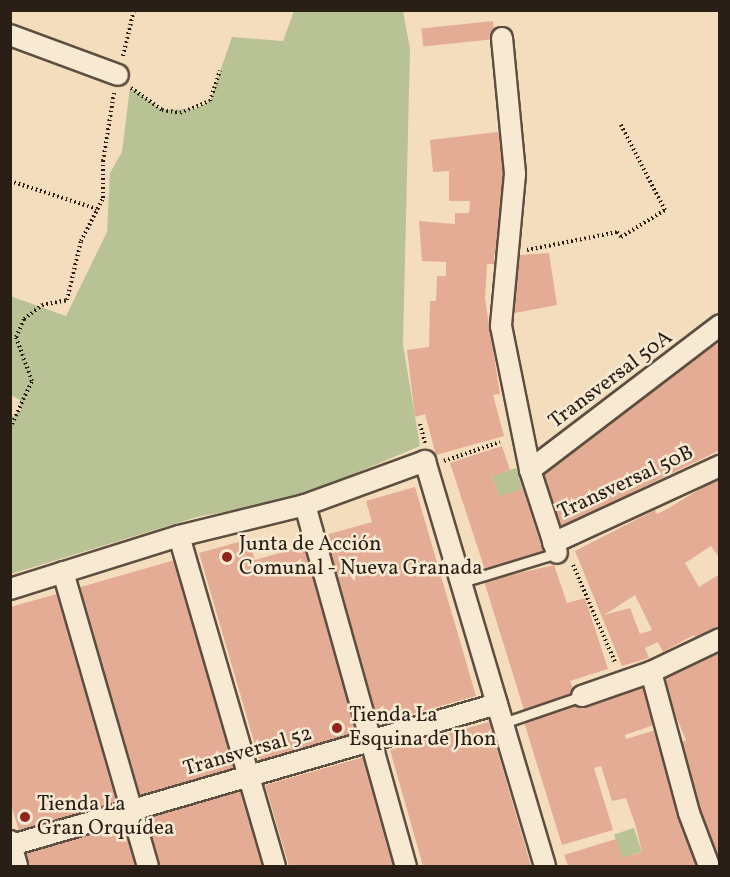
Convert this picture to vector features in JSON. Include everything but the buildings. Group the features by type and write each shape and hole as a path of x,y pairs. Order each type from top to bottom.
{"street":[{"path":"10,35 117,75"},
{"path":"502,38 515,174 501,326 530,471 557,545"},
{"name":"Transversal 50A","path":"530,471 720,325"},
{"path":"10,589 179,536 305,505 425,461 459,583 546,867"},
{"name":"Transversal 50B","path":"557,545 720,466"},
{"path":"305,505 406,867"},
{"path":"179,536 275,867"},
{"path":"63,572 148,867"},
{"path":"582,696 622,679 651,672 720,639"},
{"path":"651,672 688,813 709,867"},
{"name":"Transversal 52","path":"11,843 131,811 497,704"},
{"path":"11,843 17,867"}],"lane":[{"name":"Transversal 50B","path":"459,583 557,545"},
{"path":"502,723 582,696"}],"path":[{"path":"10,428 32,381 16,337 24,319 42,305 66,300 81,241 97,209 105,184 102,161 117,75 134,10"},
{"path":"117,75 162,110 180,113 210,101 220,71"},
{"path":"508,252 616,232 621,237 664,210 621,125"},
{"path":"10,181 97,209"},
{"path":"426,467 500,442"},
{"path":"557,545 622,679"}],"green space":[{"path":"294,11 403,11 410,49 403,345 420,446 297,498 197,517 11,574 11,418 21,410 20,400 11,395 10,296 66,316 107,232 110,173 122,152 130,87 162,110 195,109 210,101 232,37 283,41"},
{"path":"516,468 523,489 499,497 492,476"},
{"path":"634,828 642,852 622,858 614,834"}],"place":[{"name":"Junta de Acción Comunal - Nueva Granada","path":"227,557"},
{"name":"Tienda La Esquina de Jhon","path":"337,728"},
{"name":"Tienda La Gran Orquídea","path":"25,817"}]}
